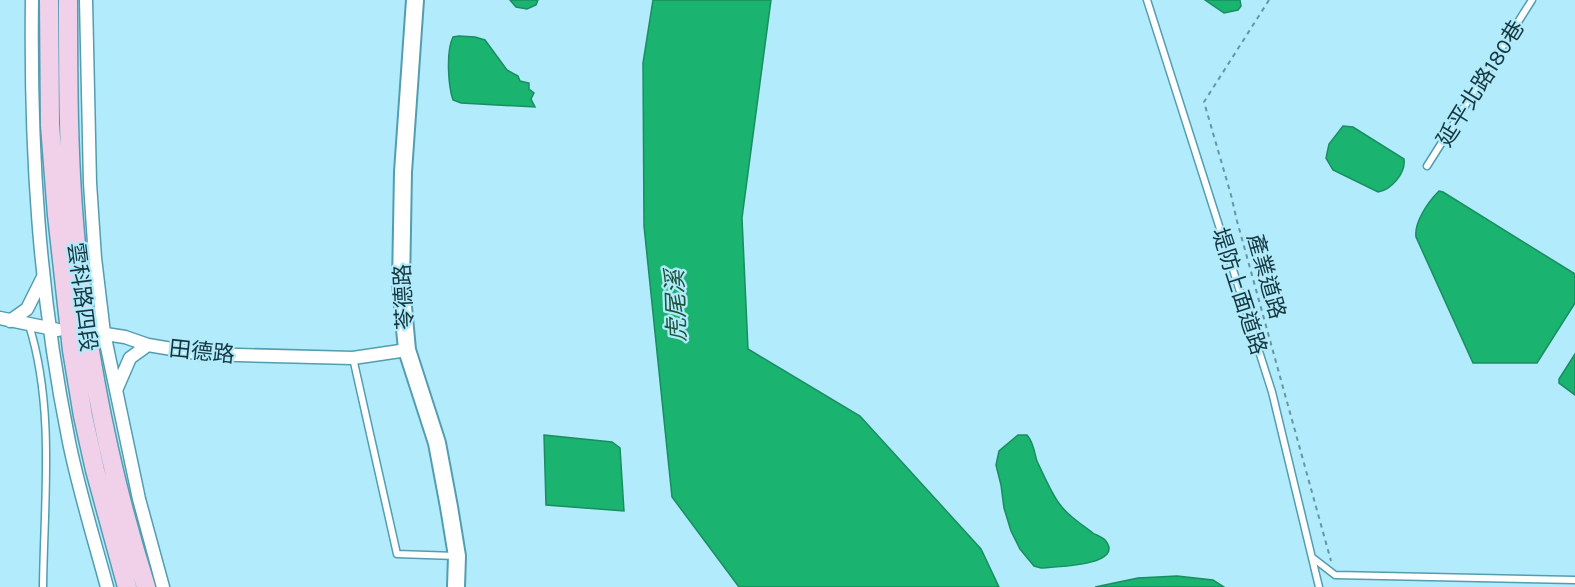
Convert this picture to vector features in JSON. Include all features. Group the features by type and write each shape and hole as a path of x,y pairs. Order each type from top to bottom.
{"main road":[{"name":"雲科路四段","path":"49,0 40,68 50,125 57,214 87,333 83,416 108,522 127,587"},
{"name":"雲科路四段","path":"68,0 71,180 77,255 87,333 111,458 146,587"}],"street":[{"name":"雲科路四段","path":"32,0 40,68 34,170 43,277 70,442 107,587"},
{"name":"雲科路四段","path":"86,0 90,183 95,258 87,333 117,388 139,499 163,587"},
{"name":"苓德路","path":"415,0 402,183 401,285 407,350 437,443 457,556 456,587"},
{"path":"5,319 27,309 43,277"},
{"name":"田德路","path":"5,319 51,328 125,337 148,345 202,354 353,358 407,350"},
{"path":"117,388 130,358 148,345"}],"lane":[{"name":"堤防上面道路","path":"1147,0 1272,392 1318,587"},
{"name":"延平北路180巷","path":"1427,166 1532,0"},
{"path":"29,324 38,352 46,428 43,587"},
{"path":"353,358 397,554 457,556"},
{"path":"1313,558 1335,575 1575,580"}],"path":[{"name":"產業道路","path":"1269,0 1204,102 1335,575"}],"water":[{"path":"510,0 538,0 536,5 527,9 516,7"},
{"name":"虎尾溪","path":"653,0 771,0 742,218 748,349 860,416 981,549 999,587 739,587 672,497 644,226 643,63"},
{"path":"1205,0 1240,0 1241,6 1238,10 1224,13"},
{"path":"453,37 485,40 507,70 518,76 520,81 529,83 529,89 534,93 531,99 535,107 461,103 453,100 449,77 449,51"},
{"path":"1343,126 1353,127 1404,159 1403,170 1388,188 1378,192 1333,170 1326,158 1329,144"},
{"path":"1439,191 1575,274 1575,303 1537,363 1473,363 1416,237 1417,225 1423,212"},
{"path":"1575,354 1575,395 1559,383 1559,379"},
{"path":"544,435 612,442 620,448 624,511 546,505"},
{"path":"1018,435 1027,435 1029,438 1044,477 1062,507 1079,523 1105,540 1109,549 1106,555 1097,560 1072,566 1041,568 1034,566 1020,549 1011,531 1004,508 996,465 999,451"},
{"path":"1177,576 1213,580 1224,587 1095,587 1138,578"}]}
